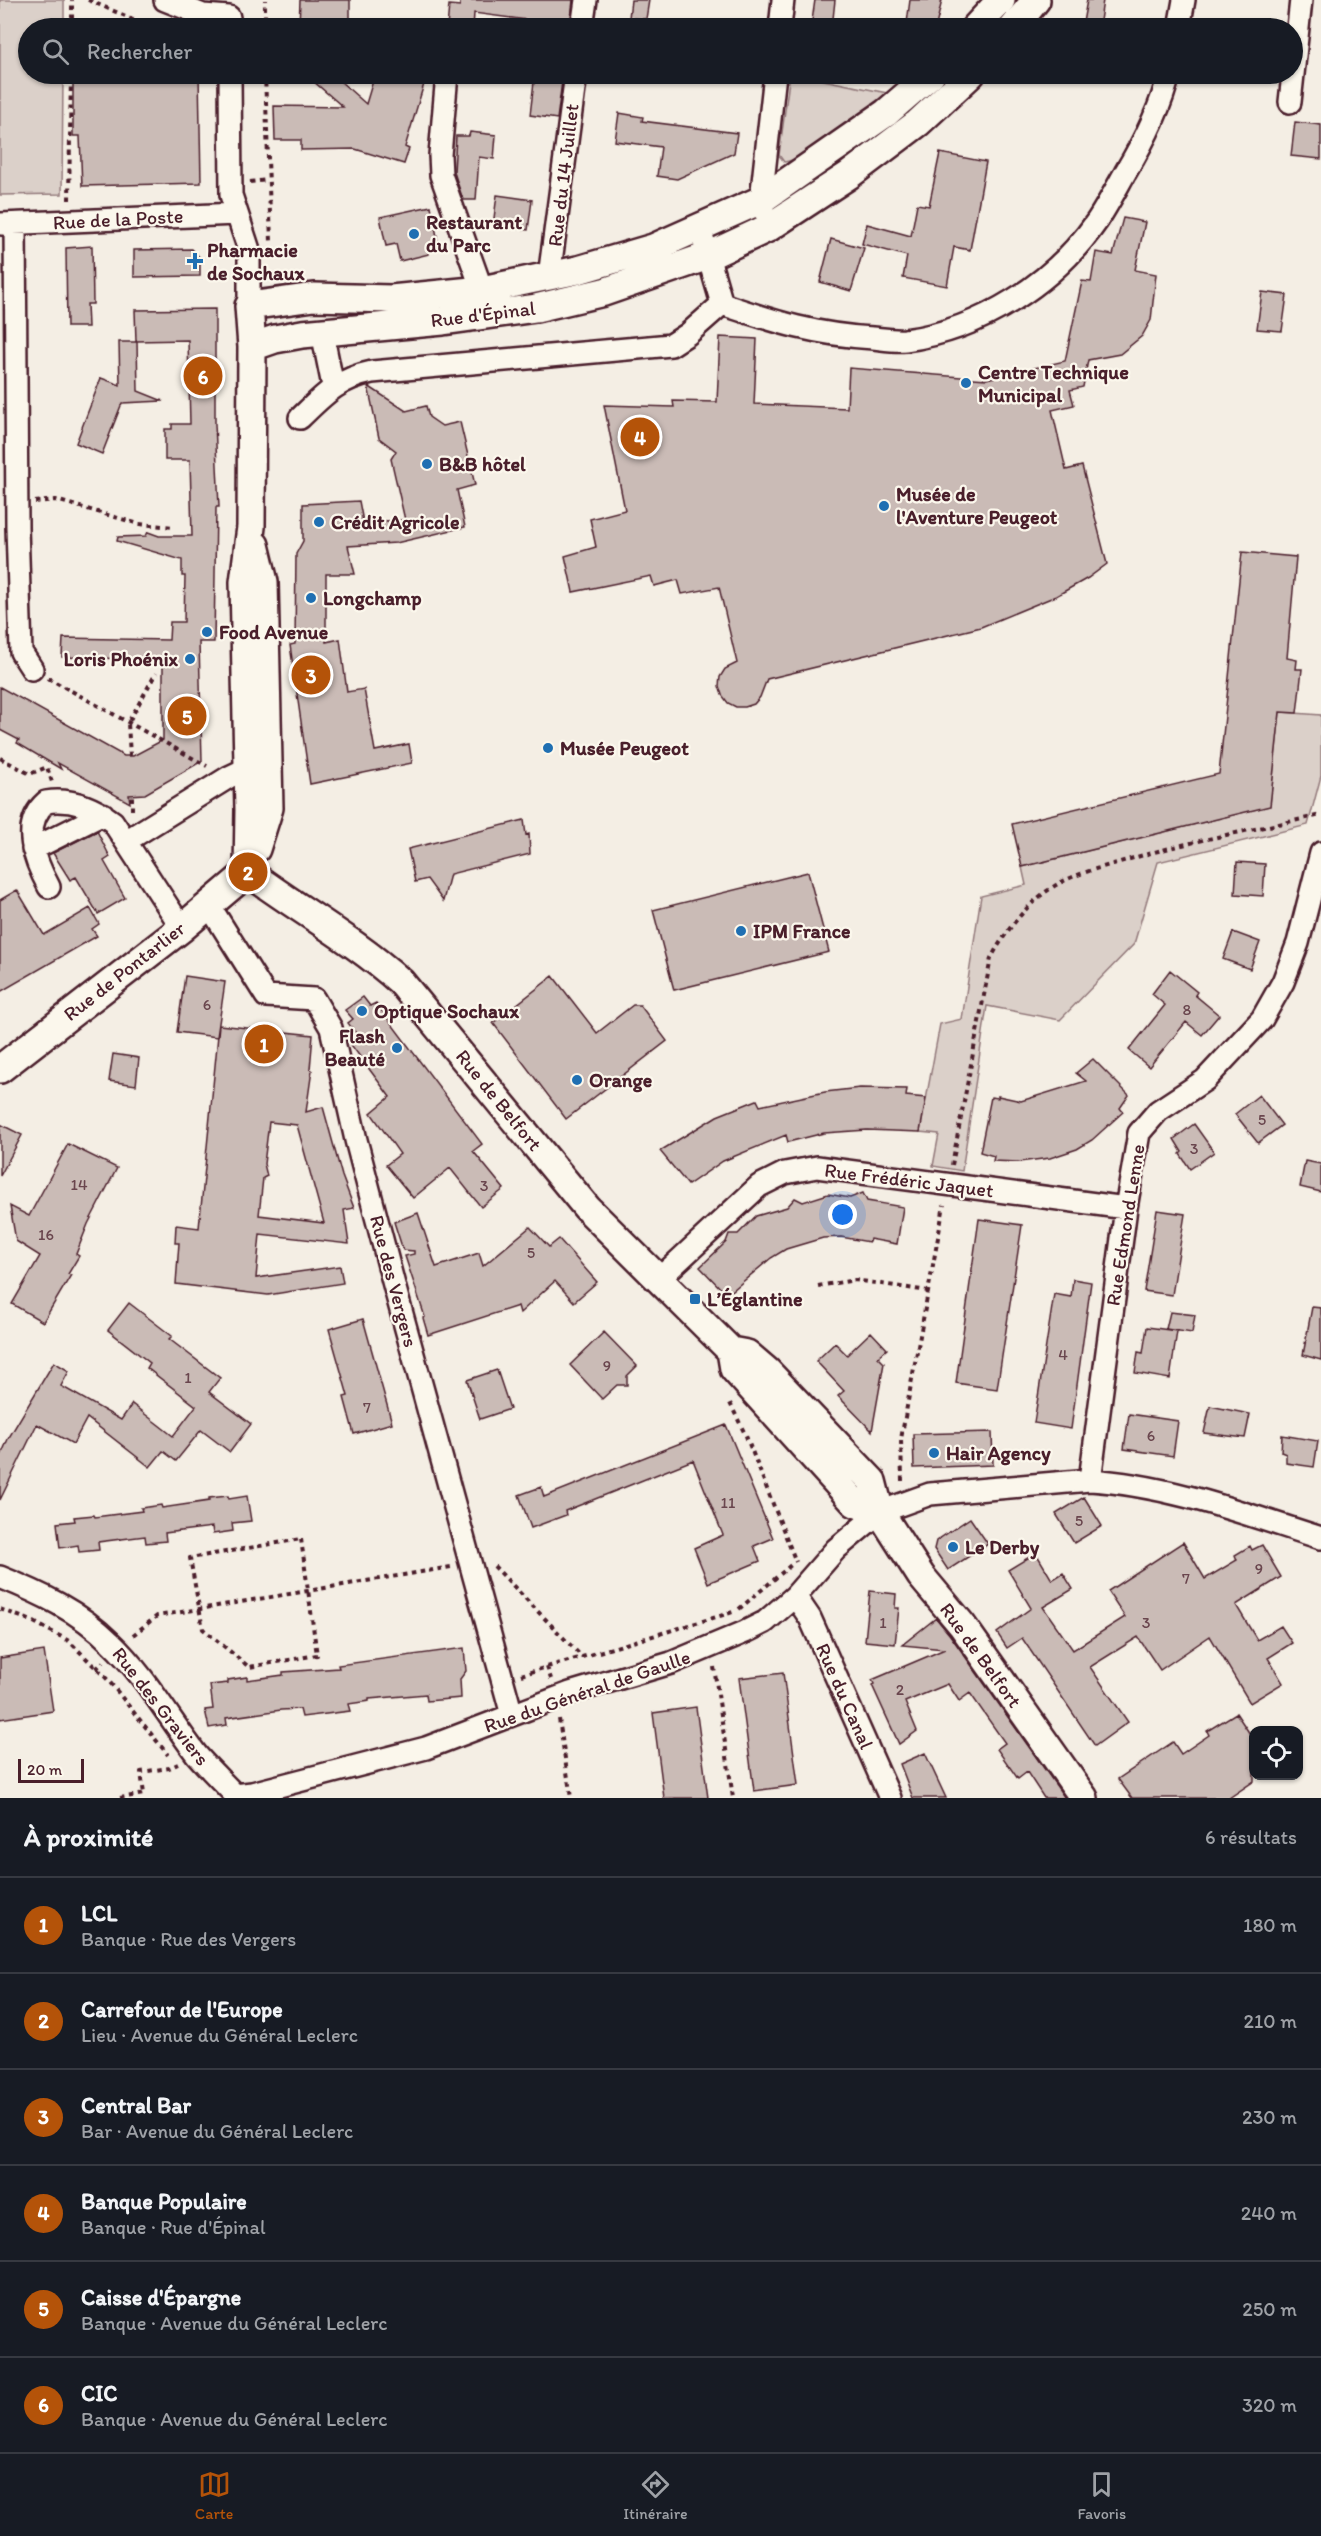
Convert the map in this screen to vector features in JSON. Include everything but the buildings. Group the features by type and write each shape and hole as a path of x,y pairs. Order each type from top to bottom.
{"main road":[{"path":"984,18 1001,0"},
{"path":"1021,18 1036,0"},
{"name":"Rue d'Épinal","path":"252,347 284,337 485,302 549,277 653,248 761,200 886,113 919,84"},
{"name":"Rue d'Épinal","path":"249,306 314,297 485,302 536,308 604,292 708,256 768,228 849,175 918,123 960,84"},
{"path":"248,872 239,773 244,582 251,527 252,347 249,306"},
{"path":"248,872 269,808 264,582 251,527"},
{"name":"Rue de Pontarlier","path":"0,1069 182,928 248,872"},
{"name":"Rue de Belfort","path":"248,872 288,902 373,956 401,982 587,1209 660,1278 731,1351 734,1369 855,1503 880,1512 921,1576 962,1625 1084,1798"}],"street":[{"path":"165,0 203,15 229,15"},
{"path":"583,18 586,0"},
{"path":"781,18 783,0"},
{"path":"1181,18 1184,0"},
{"path":"1299,18 1301,0"},
{"path":"230,84 230,189 249,250 249,306"},
{"path":"446,84 440,155 441,175 485,302"},
{"name":"Rue du 14 Juillet","path":"549,277 575,84"},
{"path":"768,228 761,200 774,84"},
{"path":"722,304 788,327 842,337 903,340 942,333 994,311 1034,288 1071,252 1097,221 1140,147 1165,84"},
{"path":"1290,102 1292,84"},
{"name":"Rue de la Poste","path":"7,225 237,214"},
{"path":"7,225 21,652 32,669"},
{"path":"700,228 722,304"},
{"path":"300,418 333,386 357,375 670,345 688,334 722,304"},
{"path":"322,332 333,386"},
{"path":"126,841 239,773"},
{"path":"49,887 40,871 33,849 31,832 33,820 46,802 58,800 77,802 113,822 182,928"},
{"path":"33,849 102,814"},
{"name":"Rue Edmond Lenne","path":"1089,1480 1126,1208 1139,1133 1158,1111 1205,1080 1262,1019 1283,982 1298,943 1321,854"},
{"name":"Rue des Vergers","path":"209,905 266,996 314,999 331,1028 356,1140 512,1715"},
{"name":"Rue Frédéric Jaquet","path":"660,1278 759,1186 785,1173 817,1167 1126,1208"},
{"path":"880,1512 930,1494 1089,1480 1185,1495 1321,1538"},
{"name":"Rue du Général de Gaulle","path":"252,1796 330,1771 426,1748 556,1698 671,1663 707,1649 765,1622 795,1596 836,1549 880,1512"},
{"name":"Rue des Graviers","path":"0,1577 42,1593 85,1620 117,1648 137,1670 188,1763 235,1795 252,1796"},
{"name":"Rue du Canal","path":"795,1596 810,1618 890,1798"}],"path":[{"path":"72,0 72,18"},
{"path":"88,0 130,18"},
{"path":"265,0 265,18"},
{"path":"69,222 71,84"},
{"path":"265,84 271,246"},
{"path":"250,182 267,180"},
{"path":"17,503 56,500 139,524 174,527"},
{"path":"32,669 128,723 239,773"},
{"path":"130,756 128,723 156,673"},
{"path":"0,758 30,774 47,767 58,800"},
{"path":"930,1494 929,1478 902,1481 901,1439 991,958 1004,935 1029,906 1053,887 1077,875 1131,858 1321,815"},
{"path":"818,1286 855,1280 928,1291"},
{"path":"727,1398 746,1436 796,1561 795,1596"},
{"path":"301,1539 317,1655 249,1666 203,1629 199,1609 190,1558 301,1539"},
{"path":"96,1669 117,1648 157,1616 488,1559 582,1657"},
{"path":"502,1682 738,1611 796,1561"},
{"path":"0,1610 32,1621 69,1641 108,1680 164,1750 188,1763"},
{"path":"707,1649 714,1666 733,1798"},
{"path":"547,1667 556,1698 571,1798"},
{"path":"120,1798 144,1794 141,1772 188,1763"}],"shaded area":[{"path":"0,0 64,0 64,18 18,18 18,84 63,84 62,194 0,195"},
{"path":"789,84 843,84 887,93 823,144 796,159 784,162 779,155"},
{"path":"1280,712 1321,715 1321,776 1308,825 1158,862 1134,944 1060,1020 987,1006 962,1171 933,1166 939,1134 920,1132 940,1024 962,1019 981,896 1026,885 1022,867 1270,806"}],"place":[{"name":"Restaurant du Parc","path":"414,234"},
{"name":"Pharmacie de Sochaux","path":"195,261"},
{"name":"CIC","path":"203,376"},
{"name":"Centre Technique Municipal","path":"966,383"},
{"name":"Banque Populaire","path":"640,437"},
{"name":"B&B hôtel","path":"427,464"},
{"name":"Musée de l'Aventure Peugeot","path":"884,506"},
{"name":"Crédit Agricole","path":"319,522"},
{"name":"Longchamp","path":"311,598"},
{"name":"Food Avenue","path":"207,632"},
{"name":"Loris Phoénix","path":"190,659"},
{"name":"Central Bar","path":"311,675"},
{"name":"Caisse d'Épargne","path":"187,716"},
{"name":"Musée Peugeot","path":"548,748"},
{"name":"Carrefour de l'Europe","path":"248,872"},
{"name":"IPM France","path":"741,931"},
{"name":"Optique Sochaux","path":"362,1011"},
{"name":"LCL","path":"264,1044"},
{"name":"Flash Beauté","path":"397,1048"},
{"name":"Orange","path":"577,1080"},
{"name":"L’Églantine","path":"695,1299"},
{"name":"Hair Agency","path":"934,1453"},
{"name":"Le Derby","path":"953,1547"}]}
